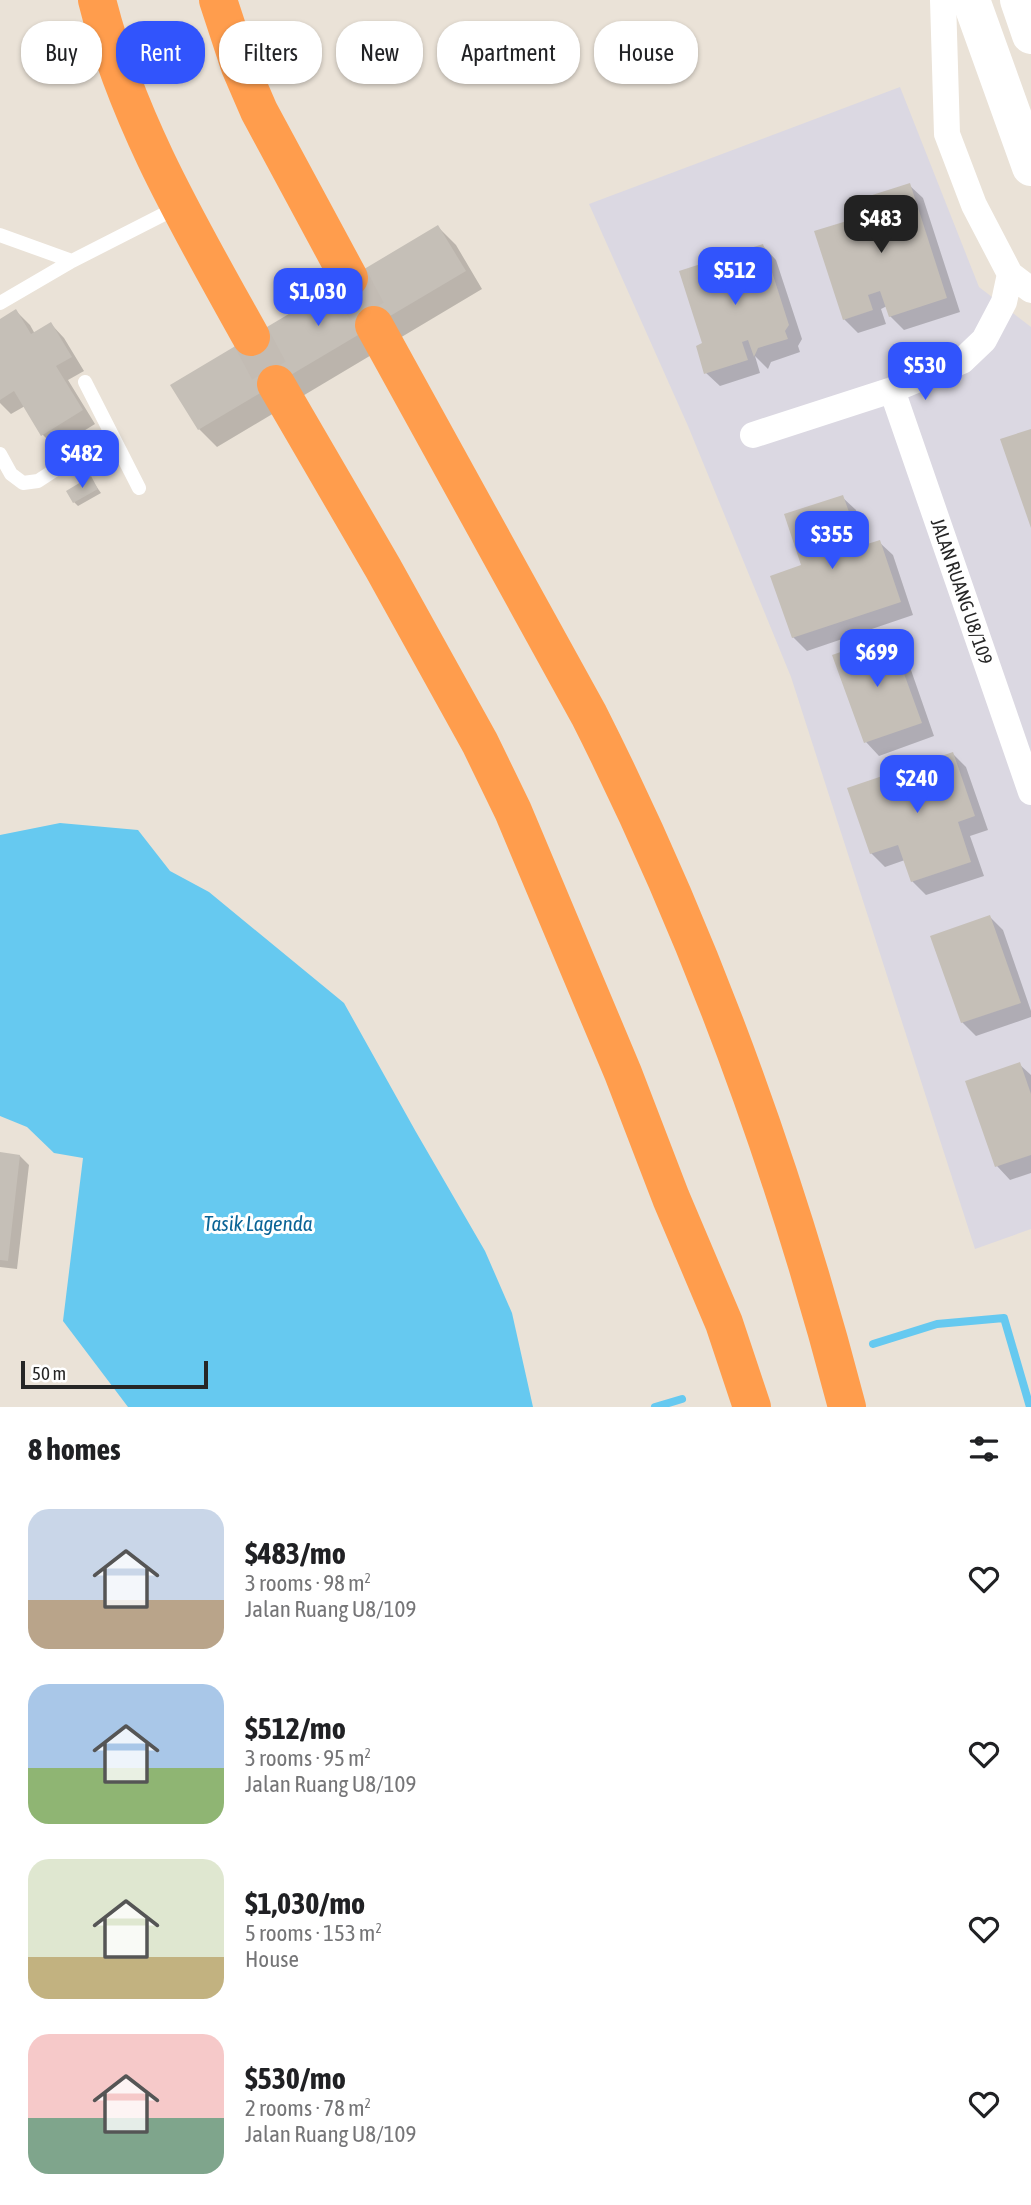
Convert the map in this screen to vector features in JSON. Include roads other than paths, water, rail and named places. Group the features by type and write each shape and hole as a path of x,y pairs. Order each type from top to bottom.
{"highway":[{"path":"96,0 127,97 179,206 251,337"},
{"path":"218,0 240,67 259,111 349,278"},
{"path":"374,326 589,715 666,881 739,1060 805,1256 847,1407"},
{"path":"276,384 383,568 480,743 513,811 724,1323 752,1407"},
{"path":"818,1407 818,1376 827,1328"}],"main road":[{"path":"971,0 1031,167"},
{"path":"1019,0 1031,35"}],"street":[{"path":"943,0 947,134 974,205 1010,274 1031,290"},
{"path":"752,435 892,390 962,361 984,340 1004,302 1010,274"},
{"name":"JALAN RUANG U8/109","path":"892,390 1031,792"}],"lane":[{"path":"0,303 72,261 179,206"},
{"path":"0,235 72,261"},
{"path":"85,382 139,488"},
{"path":"0,454 11,474 23,483 38,481 111,433"}],"water":[{"name":"Tasik Lagenda","path":"60,823 138,830 170,871 209,892 344,1003 485,1251 512,1313 533,1407 128,1407 63,1321 83,1158 54,1153 27,1127 0,1116 0,835"}],"waterway":[{"path":"873,1344 937,1324 1004,1318 1030,1407"},
{"path":"655,1407 682,1399"}],"tunnel":[{"path":"349,278 374,325"},
{"path":"251,337 276,384"}]}
